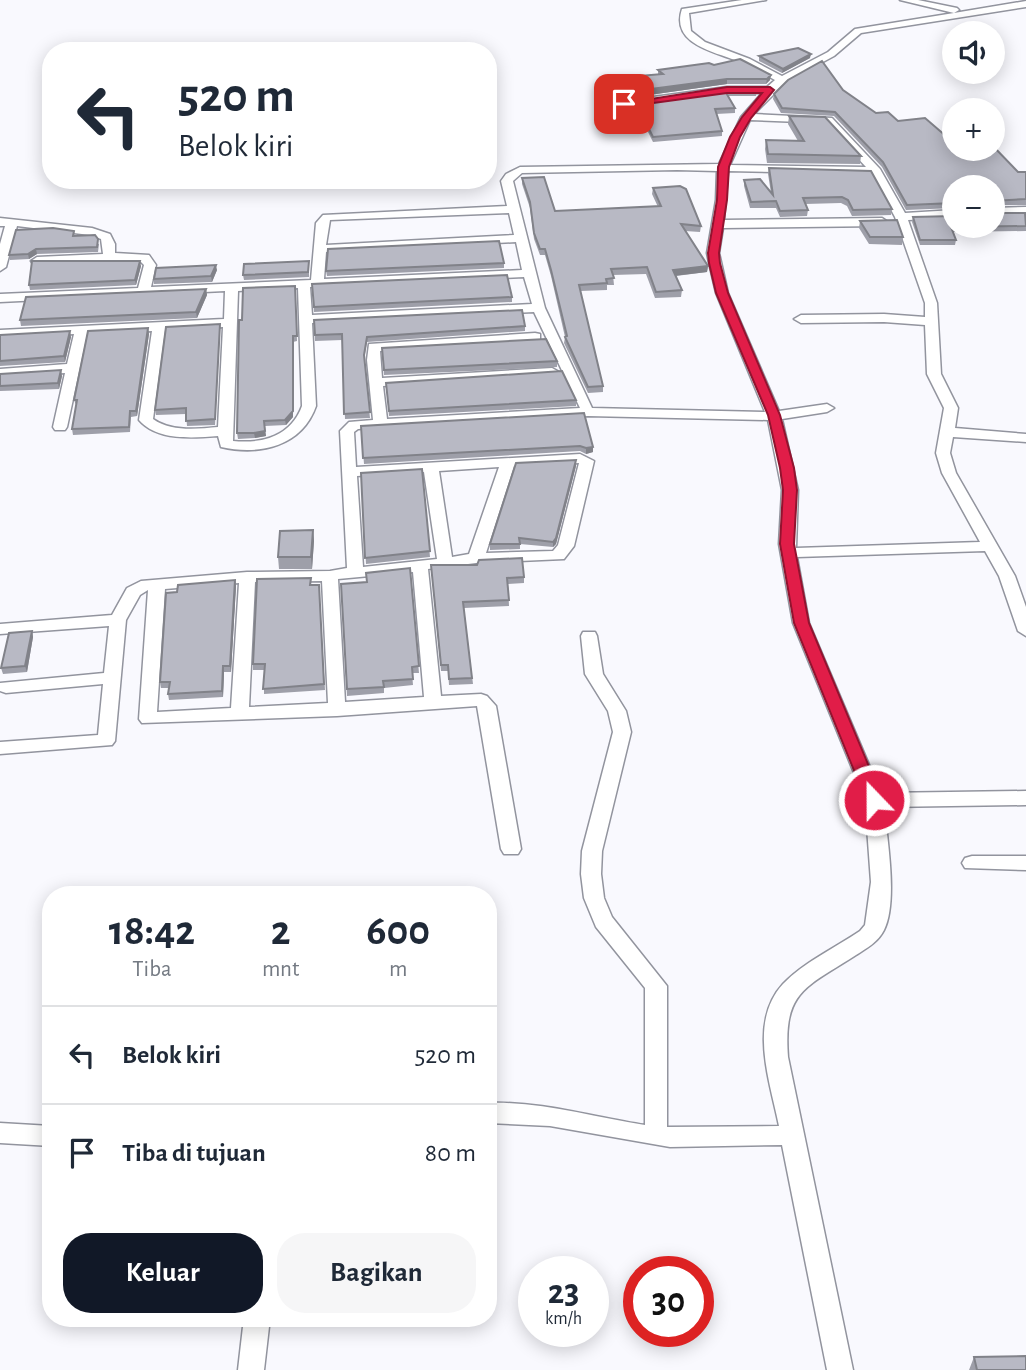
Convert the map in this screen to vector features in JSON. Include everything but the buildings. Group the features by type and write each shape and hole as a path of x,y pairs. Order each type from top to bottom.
{"street":[{"path":"761,0 685,11 684,26 687,34 715,52 744,60 776,85"},
{"path":"905,0 965,13"},
{"path":"840,1370 777,1057 775,1030 778,1009 790,991 807,976 867,937 875,927 881,882 874,800 802,623 788,553 790,490 774,415 722,293 713,253 719,224 723,167 746,117 776,85 831,54 858,31 1026,4"},
{"path":"624,104 776,85"},
{"path":"746,117 830,120 876,171 902,219 931,303 934,374 951,408 943,453 949,473 1007,576 1026,631"},
{"path":"586,407 539,308 507,181 510,176 520,170 723,167 876,171"},
{"path":"232,287 226,444 257,446 277,442 302,425 309,406 306,320 310,283 320,249 322,220 332,215 514,209"},
{"path":"1005,212 1026,211"},
{"path":"719,224 902,219 942,215"},
{"path":"0,267 6,222 92,232 106,237 109,257"},
{"path":"320,249 522,238"},
{"path":"37,261 145,258 150,265 144,291"},
{"path":"0,298 530,273"},
{"path":"306,320 539,308"},
{"path":"448,312 452,334"},
{"path":"374,316 377,339"},
{"path":"801,319 884,318 930,321"},
{"path":"0,334 230,323"},
{"path":"159,327 146,420 160,428 184,433 225,431"},
{"path":"60,427 82,331"},
{"path":"380,423 372,353 374,347 535,337"},
{"path":"0,373 73,368"},
{"path":"377,382 558,372"},
{"path":"355,572 347,432 354,425 638,411 774,415 827,408"},
{"path":"946,432 1026,438"},
{"path":"0,748 106,741 118,620 133,592 141,586 247,578 330,576 476,558 558,556 566,546 587,461 580,458 350,472"},
{"path":"476,558 508,463"},
{"path":"431,467 445,562"},
{"path":"788,553 990,546"},
{"path":"420,565 433,701"},
{"path":"330,576 337,710"},
{"path":"240,712 247,578"},
{"path":"157,583 148,719 481,700 487,706 511,849"},
{"path":"0,629 118,620"},
{"path":"589,636 596,679 622,726 619,748 601,804 590,878 598,912 603,921 656,986 656,1136"},
{"path":"6,687 111,678"},
{"path":"874,800 1026,798"},
{"path":"972,863 1026,863"},
{"path":"497,1112 543,1113 618,1131 656,1136 792,1135"},
{"path":"0,1133 42,1135"},
{"path":"251,1370 256,1327"}],"route":[{"path":"624,104 727,90 770,90 746,117 723,167 722,200 713,253 722,293 774,415 787,468 790,490 788,556 802,623 874,800"}]}
